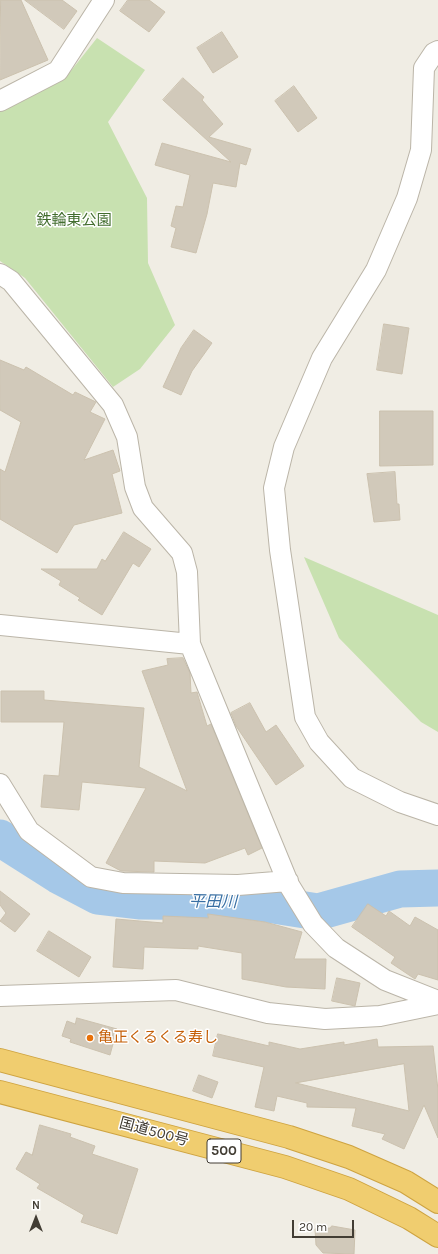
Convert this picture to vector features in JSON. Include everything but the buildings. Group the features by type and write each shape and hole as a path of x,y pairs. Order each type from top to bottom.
{"highway":[{"name":"国道500号","path":"0,1060 281,1135 349,1157 406,1182 438,1202"},
{"name":"国道500号","path":"0,1092 285,1167 349,1189 409,1218 438,1236"}],"street":[{"path":"0,101 58,71 104,0"},
{"path":"438,52 434,53 424,68 421,150 407,198 376,270 322,358 284,447 274,488 280,550 305,716 319,742 352,778 400,802 438,815"},
{"path":"0,274 12,281 113,405 127,437 135,487 143,508 182,553 187,572 190,644 288,881 313,924 336,948 385,980 438,1001"},
{"path":"0,625 190,644"},
{"path":"0,784 29,831 91,877 122,883 238,885 288,881"},
{"path":"0,996 176,990 268,1013 325,1019 380,1016 438,1004"}],"green space":[{"name":"鉄輪東公園","path":"97,38 145,70 108,122 147,198 148,263 175,325 140,369 113,387 25,278 0,261 0,105 70,72"},
{"path":"304,557 438,615 438,732 421,722 339,638"}],"waterway":[{"name":"平田川","path":"0,838 58,875 98,896 141,901 254,902 318,912 400,889 438,888"}],"place":[{"name":"亀正くるくる寿し","path":"90,1038"}]}
